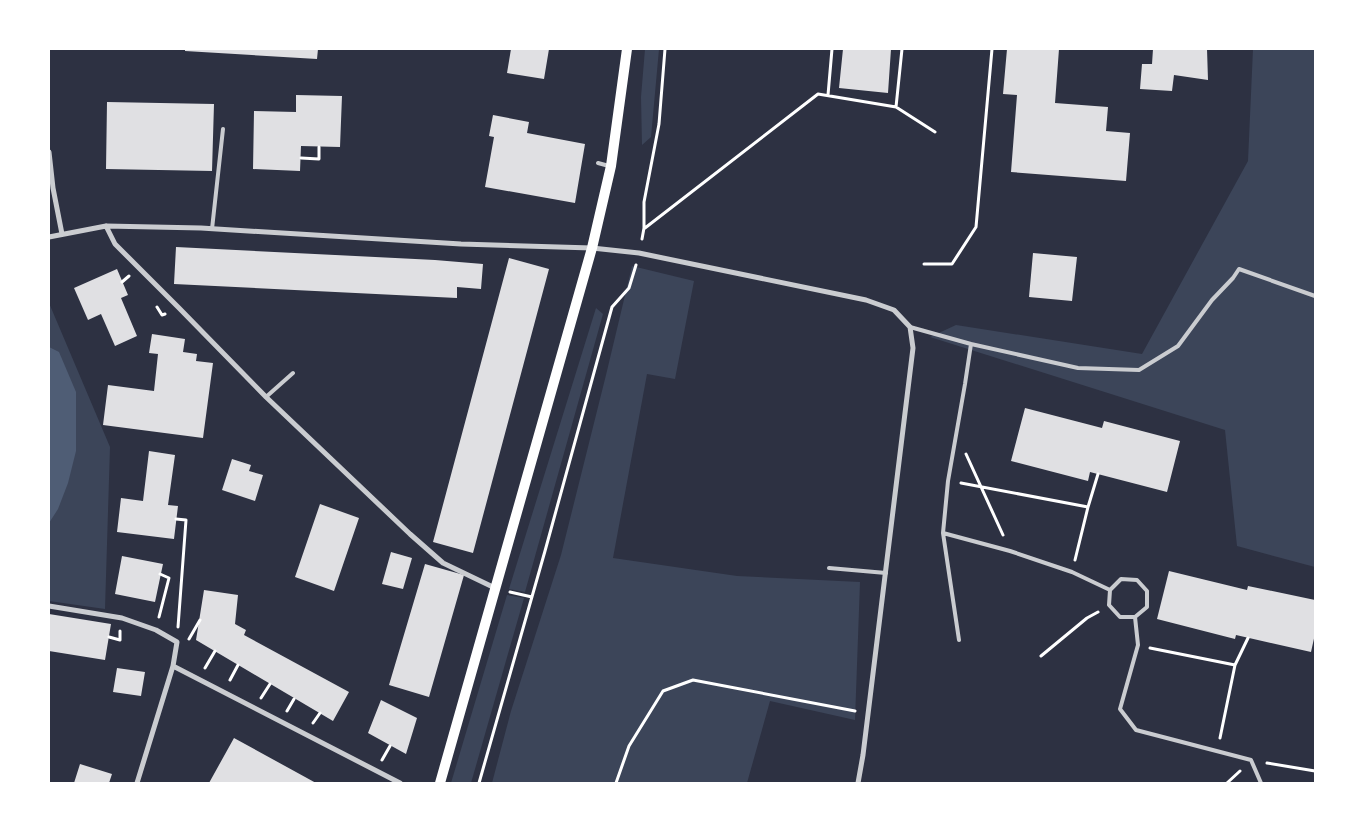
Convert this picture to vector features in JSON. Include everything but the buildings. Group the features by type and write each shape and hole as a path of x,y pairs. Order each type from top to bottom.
{"main road":[{"path":"440,783 592,248 611,166 627,49"}],"street":[{"path":"49,152 52,188 62,234"},
{"path":"106,226 115,244 266,396 410,534 443,563 495,588"},
{"path":"49,237 106,226 212,229 461,244 592,248 639,253 866,300 894,310 910,327 913,348 858,783"},
{"path":"49,606 122,618 156,630 177,642 173,666 137,783"},
{"path":"173,666 400,783"}],"lane":[{"path":"212,229 224,129"},
{"path":"598,163 611,166"},
{"path":"910,327 971,344 1078,368 1140,370 1178,346 1212,300 1239,269 1315,296"},
{"path":"959,640 942,533 948,481 971,344"},
{"path":"266,396 292,373"},
{"path":"942,533 1010,551 1072,572 1110,590"},
{"path":"829,568 886,573"},
{"path":"1121,579 1137,580 1147,591 1147,607 1135,617 1120,616 1109,605 1110,590 1121,579"},
{"path":"1135,617 1138,645 1120,709 1136,730 1251,760 1261,783"}],"path":[{"path":"479,783 546,551 612,307 629,288 639,253 644,228 644,202 659,124 665,49"},
{"path":"828,95 832,49"},
{"path":"896,107 902,49"},
{"path":"924,264 952,264 976,227 992,49"},
{"path":"644,228 818,94 896,107 936,132"},
{"path":"300,158 319,159 319,147"},
{"path":"956,433 1010,551"},
{"path":"1072,572 1098,474"},
{"path":"948,481 1088,507"},
{"path":"176,519 186,520 177,642"},
{"path":"156,630 169,578 160,574"},
{"path":"495,588 532,597"},
{"path":"1041,656 1087,618 1109,605"},
{"path":"1218,751 1235,665 1248,638"},
{"path":"1138,645 1235,665"},
{"path":"199,680 215,652"},
{"path":"616,783 629,746 663,691 693,680 868,714"},
{"path":"1251,760 1315,771"}],"shaded area":[{"path":"645,49 659,49 651,137 642,145 641,97"},
{"path":"1253,49 1315,49 1315,567 1237,546 1225,430 930,337 956,325 1142,354 1248,161"},
{"path":"632,266 694,281 675,379 647,374 613,558 737,576 860,582 855,720 770,701 747,783 492,783 511,711 561,555"},
{"path":"49,303 110,447 105,609 49,601"},
{"path":"596,308 603,314 525,592 509,589"},
{"path":"49,347 59,352 76,392 76,451 68,483 58,509 49,523"},
{"path":"507,595 524,598 471,783 451,783"}]}
